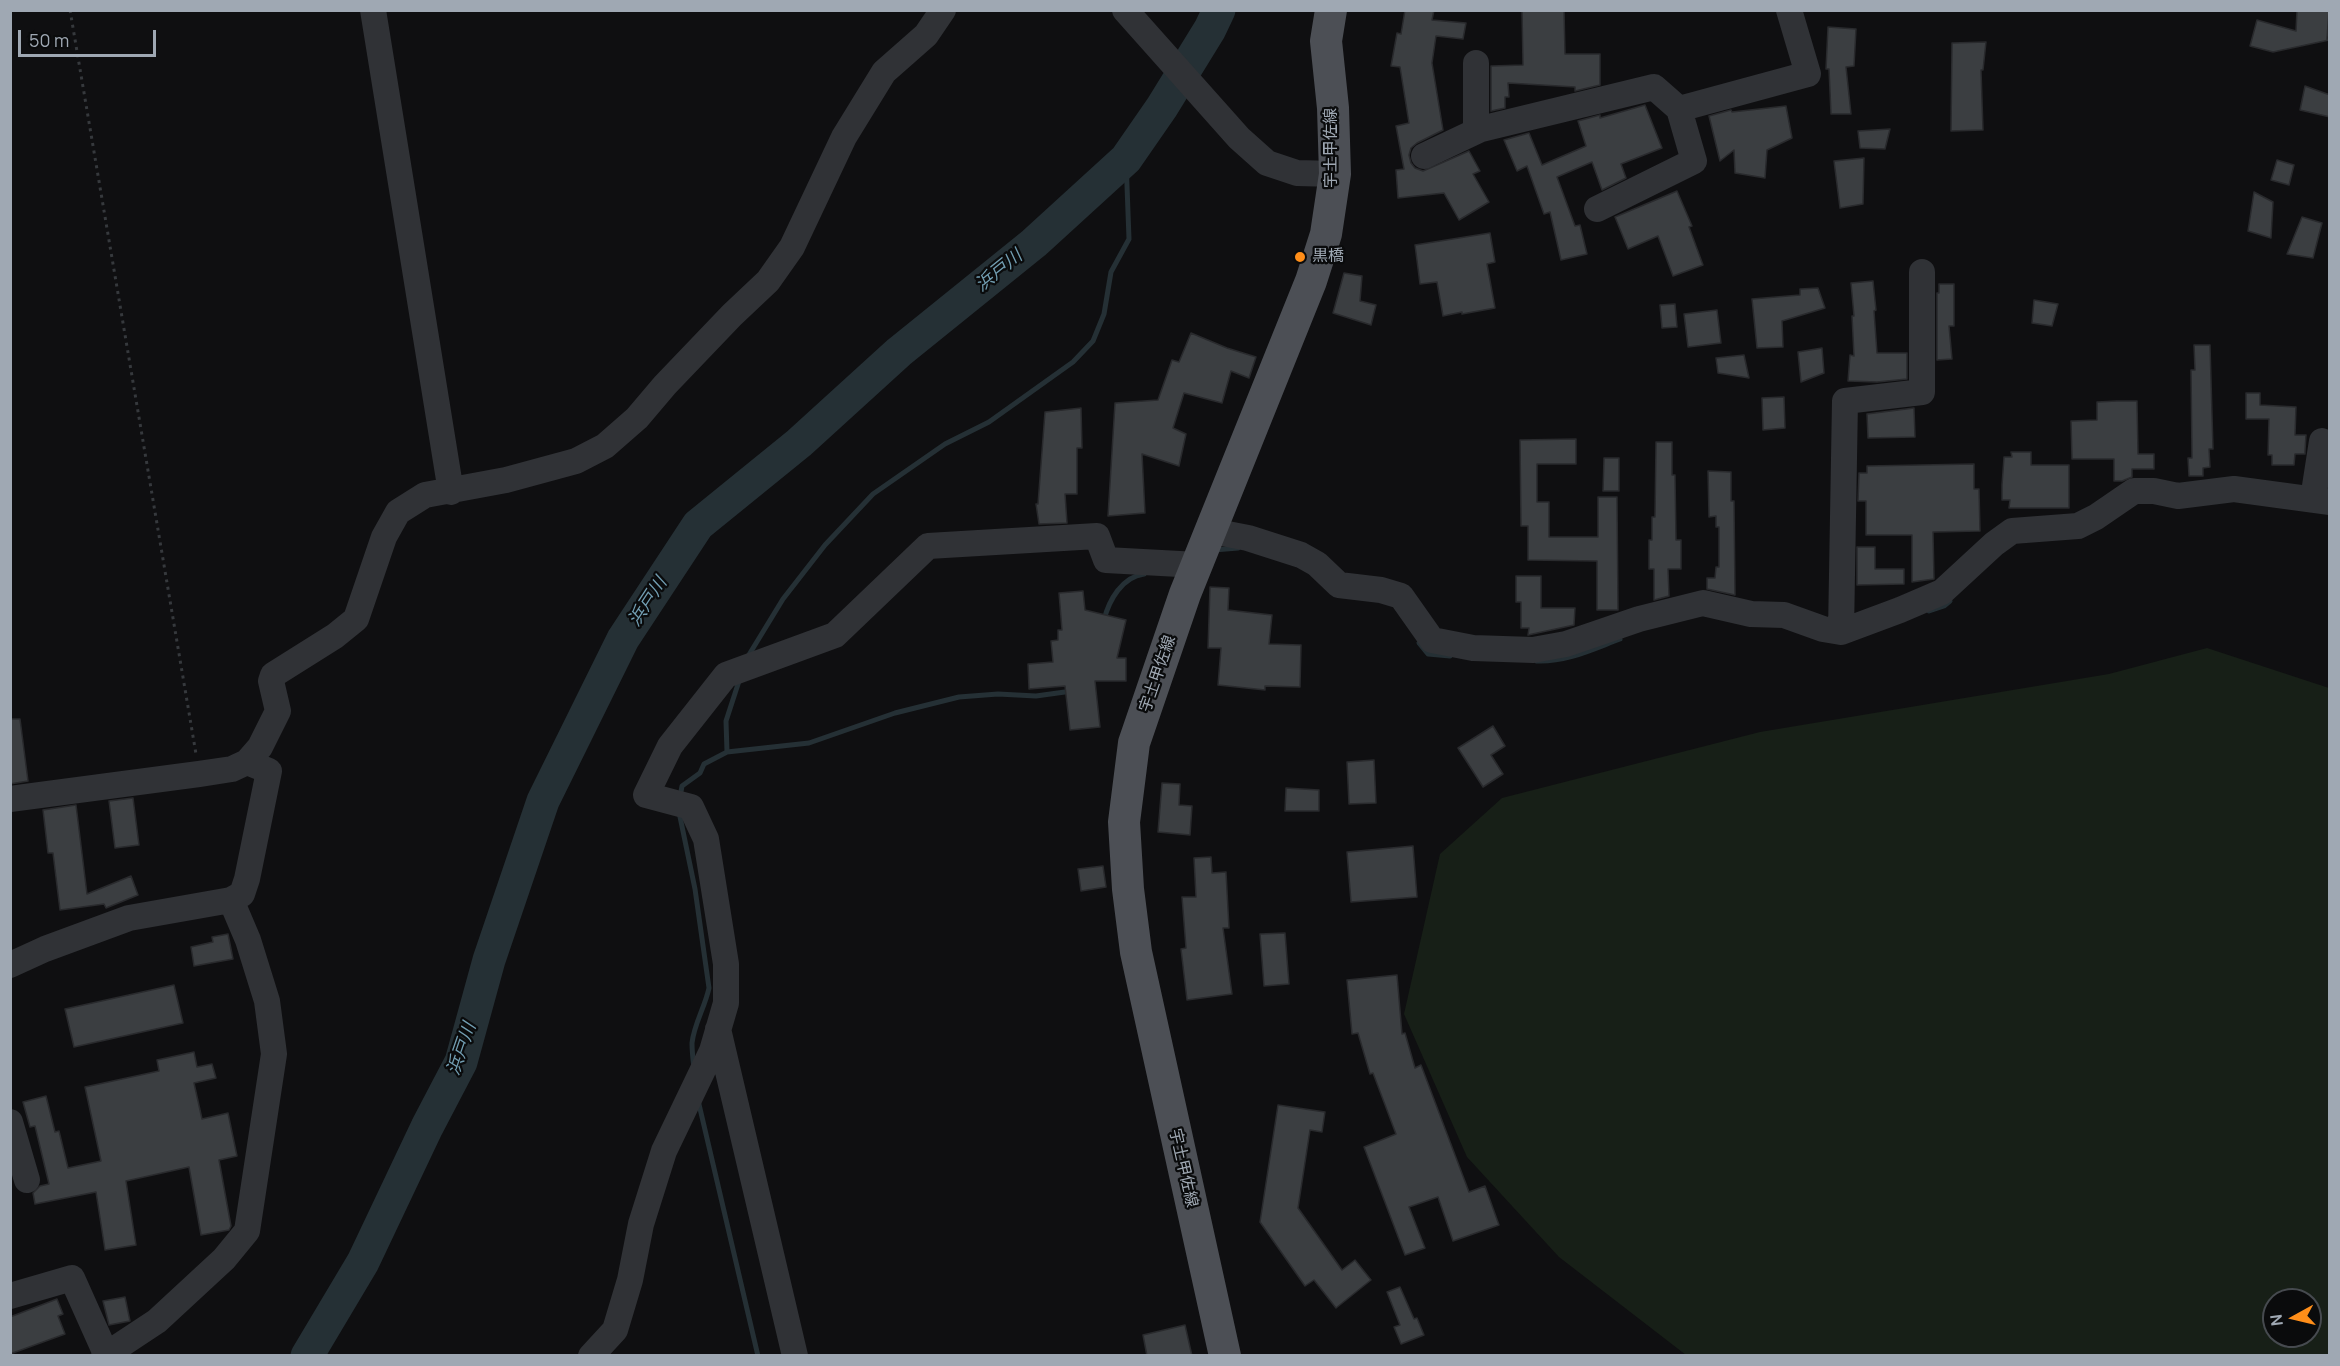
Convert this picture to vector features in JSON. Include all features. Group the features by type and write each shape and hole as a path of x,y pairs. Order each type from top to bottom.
{"main road":[{"name":"宇土甲佐線","path":"1225,1356 1136,952 1128,889 1124,822 1134,743 1185,594 1311,281 1326,234 1335,174 1333,108 1326,41 1331,10"}],"street":[{"path":"373,10 452,492"},
{"path":"10,799 232,769 247,762 260,747 278,711 271,681 273,675 335,636 356,619 384,537 398,512 425,495 452,492 576,461 605,446 637,418 709,338 768,281 792,247 844,137 884,72 926,35 943,10"},
{"path":"1125,10 1239,138 1267,163 1297,173 1335,174"},
{"path":"1679,109 1808,75 1789,10"},
{"path":"1476,63 1476,131"},
{"path":"1424,156 1476,131 1654,87 1679,109 1694,161 1597,209"},
{"path":"1841,632 1845,401 1922,392 1922,272"},
{"path":"1212,531 1248,538 1301,555 1317,564 1339,585 1381,590 1401,596 1432,640 1473,648 1533,650 1566,644 1639,619 1703,603 1750,614 1784,615 1823,629 1841,632 1900,610 1942,591 1994,544 2012,531 2078,526 2096,517 2134,491 2154,491 2178,496 2234,489 2321,501 2322,441"},
{"path":"591,1356 615,1330 630,1280 641,1224 664,1151 712,1051 726,1003 726,964 706,839 691,807 646,795 670,746 726,675 834,635 928,546 1097,536 1106,560 1198,565"},
{"path":"10,965 45,949 129,918 231,900 242,894 268,771 247,762"},
{"path":"10,1296 72,1278 105,1355 157,1322 224,1259 247,1231 274,1054 267,1002 248,940 231,900"},
{"path":"718,1029 795,1356"},
{"path":"10,1122 27,1180"}],"path":[{"path":"70,10 199,774"}],"shaded area":[{"path":"2207,648 2329,688 2329,1355 1686,1355 1559,1257 1467,1157 1404,1014 1440,854 1502,798 1760,732 2109,674"}],"building":[{"path":"1405,10 1434,10 1432,20 1466,23 1463,39 1436,36 1432,63 1443,130 1417,143 1411,148 1409,155 1415,168 1423,171 1469,151 1480,171 1473,174 1489,202 1459,220 1444,193 1398,198 1396,170 1404,169 1396,126 1409,123 1400,67 1391,66 1397,33 1401,34"},
{"path":"1564,10 1565,54 1600,54 1600,85 1575,91 1575,87 1508,83 1509,97 1505,97 1505,108 1491,111 1491,66 1523,65 1522,11"},
{"path":"2297,10 2329,10 2327,39 2329,40 2273,52 2250,46 2257,20 2296,31"},
{"path":"1828,27 1856,29 1854,66 1846,67 1851,114 1831,114 1829,69 1826,69"},
{"path":"1986,42 1983,70 1981,70 1983,130 1951,131 1952,43"},
{"path":"2305,86 2330,95 2330,117 2300,110"},
{"path":"1645,105 1662,148 1621,164 1626,178 1602,190 1592,162 1557,177 1575,226 1580,225 1587,254 1561,260 1550,212 1544,214 1527,166 1517,171 1504,140 1529,133 1542,165 1586,146 1578,121 1600,115 1600,118"},
{"path":"1786,106 1792,138 1767,150 1765,178 1735,173 1734,150 1720,161 1709,116 1731,110 1732,112"},
{"path":"1890,129 1885,149 1860,148 1858,131"},
{"path":"1864,158 1863,204 1840,208 1834,161"},
{"path":"2277,160 2294,165 2289,185 2271,180"},
{"path":"1677,191 1692,226 1689,227 1703,265 1673,276 1658,236 1628,249 1615,217"},
{"path":"2254,192 2273,202 2271,238 2248,231"},
{"path":"2302,217 2322,223 2313,258 2287,254"},
{"path":"1490,233 1495,262 1487,264 1495,308 1443,316 1437,282 1420,284 1415,245"},
{"path":"1344,273 1362,276 1360,301 1376,305 1371,325 1333,313"},
{"path":"1873,281 1877,353 1907,353 1907,379 1877,382 1848,381 1850,355 1854,356 1851,283"},
{"path":"1939,284 1954,284 1954,326 1949,326 1952,359 1937,360"},
{"path":"1818,288 1825,308 1782,321 1783,347 1757,348 1752,299 1800,295 1800,289"},
{"path":"2034,300 2058,304 2052,326 2032,323"},
{"path":"1675,304 1677,327 1662,328 1660,305"},
{"path":"1717,310 1721,343 1688,347 1684,314"},
{"path":"1191,333 1256,357 1249,378 1231,371 1222,403 1184,393 1173,428 1186,434 1179,466 1142,454 1145,513 1108,516 1115,403 1158,400 1172,360 1179,362"},
{"path":"2194,345 2210,345 2213,449 2209,449 2210,467 2203,468 2203,476 2189,476 2188,458 2192,458 2191,370 2195,370"},
{"path":"1822,348 1824,373 1801,382 1798,352"},
{"path":"1744,355 1749,378 1718,373 1716,358"},
{"path":"2246,393 2260,393 2260,405 2296,407 2295,435 2306,435 2305,454 2295,454 2294,465 2272,465 2272,455 2268,455 2269,419 2246,419"},
{"path":"1784,397 1785,428 1763,430 1762,398"},
{"path":"2137,401 2138,454 2154,454 2154,469 2132,469 2132,477 2122,481 2114,481 2114,459 2072,459 2071,421 2097,420 2097,402"},
{"path":"1081,408 1082,448 1077,448 1077,494 1065,494 1067,523 1039,524 1036,504 1038,504 1045,412"},
{"path":"1914,408 1915,437 1868,438 1867,414"},
{"path":"1576,439 1576,464 1537,464 1537,502 1549,502 1549,537 1598,537 1598,497 1617,497 1618,610 1597,610 1597,561 1528,560 1528,526 1521,526 1520,440"},
{"path":"1656,442 1672,442 1676,540 1681,540 1681,569 1668,569 1669,596 1654,600 1654,569 1649,569 1649,540 1652,540 1652,517 1655,517"},
{"path":"2011,452 2031,452 2031,465 2069,465 2069,508 2009,508 2010,500 2002,500 2002,485 2004,457 2012,457"},
{"path":"1604,458 1619,458 1619,491 1603,491"},
{"path":"1974,464 1974,489 1979,489 1980,531 1933,532 1934,579 1912,582 1912,535 1866,535 1866,501 1858,501 1859,473 1867,473 1867,466"},
{"path":"1708,471 1731,472 1731,501 1734,501 1735,595 1707,589 1707,578 1715,578 1716,567 1719,567 1719,527 1716,527 1716,516 1709,517"},
{"path":"1857,547 1875,547 1875,569 1904,569 1904,584 1857,585"},
{"path":"1516,576 1541,576 1541,608 1575,608 1574,625 1528,635 1529,628 1521,628 1521,602 1516,602"},
{"path":"1210,587 1229,588 1228,610 1272,615 1269,644 1301,645 1300,687 1265,686 1265,690 1218,685 1221,648 1208,648"},
{"path":"1083,591 1085,610 1126,620 1117,658 1126,658 1126,681 1095,681 1100,727 1070,730 1065,686 1029,689 1028,664 1053,662 1051,641 1058,640 1058,630 1062,630 1059,593"},
{"path":"10,719 20,719 28,781 10,784"},
{"path":"1493,726 1505,746 1491,755 1503,774 1483,787 1458,748"},
{"path":"1374,760 1376,803 1349,804 1347,762"},
{"path":"1162,783 1180,784 1179,805 1192,806 1190,835 1158,832"},
{"path":"1286,788 1319,790 1319,811 1285,811"},
{"path":"133,798 139,845 115,848 109,801"},
{"path":"76,805 87,894 131,876 138,895 106,908 104,904 60,910 53,853 48,853 43,810"},
{"path":"1413,846 1417,897 1351,902 1347,852"},
{"path":"1211,857 1212,873 1226,872 1229,928 1223,928 1232,994 1187,1000 1181,949 1186,948 1182,897 1196,897 1194,858"},
{"path":"1103,866 1106,887 1081,891 1078,869"},
{"path":"1285,933 1289,984 1264,986 1260,934"},
{"path":"228,934 233,959 194,966 191,947 213,942 212,937"},
{"path":"1397,975 1402,1034 1405,1033 1415,1068 1421,1065 1469,1192 1485,1186 1499,1225 1453,1241 1438,1197 1409,1207 1425,1248 1405,1255 1364,1147 1396,1134 1373,1073 1370,1074 1358,1033 1352,1034 1347,980"},
{"path":"174,985 183,1023 74,1047 65,1009"},
{"path":"194,1052 197,1067 212,1064 216,1078 194,1083 202,1119 228,1113 237,1156 219,1160 231,1226 229,1230 201,1235 189,1167 126,1181 136,1245 105,1250 96,1192 35,1204 33,1193 40,1186 49,1184 35,1126 30,1127 23,1102 46,1096 55,1132 59,1131 68,1168 101,1161 85,1087 159,1071 157,1060"},
{"path":"1278,1105 1325,1112 1322,1132 1310,1130 1298,1208 1342,1270 1355,1260 1371,1280 1336,1308 1314,1280 1305,1286 1260,1222"},
{"path":"1400,1287 1424,1335 1401,1344 1394,1327 1400,1325 1387,1292"},
{"path":"125,1297 130,1321 109,1325 103,1301"},
{"path":"57,1299 63,1314 58,1316 65,1334 10,1354 10,1317"},
{"path":"1185,1325 1192,1356 1147,1356 1143,1335"}],"waterway":[{"name":"浜戸川","path":"307,1356 363,1262 427,1127 461,1062 489,960 543,801 623,639 698,525 799,443 899,352 1034,243 1126,159 1162,107 1210,29 1219,10"},
{"path":"747,658 783,599 825,545 873,494 945,444 989,422 1073,362 1093,341 1104,314 1111,272 1129,239 1126,159"},
{"path":"1214,550 1238,548"},
{"path":"1104,620 1113,597 1123,585 1136,576 1144,574"},
{"path":"1929,611 1944,606 1950,601"},
{"path":"1537,661 1569,657 1620,639"},
{"path":"1419,643 1428,654 1450,656"},
{"path":"727,752 726,721 740,678"},
{"path":"680,797 682,786 700,773 704,764 727,752 809,743 895,713 959,697 998,694 1036,696 1072,691"},
{"path":"679,812 695,889 709,988 693,1036 694,1068"},
{"path":"698,1100 758,1356"}],"place":[{"name":"黒橋","path":"1300,257"}]}
